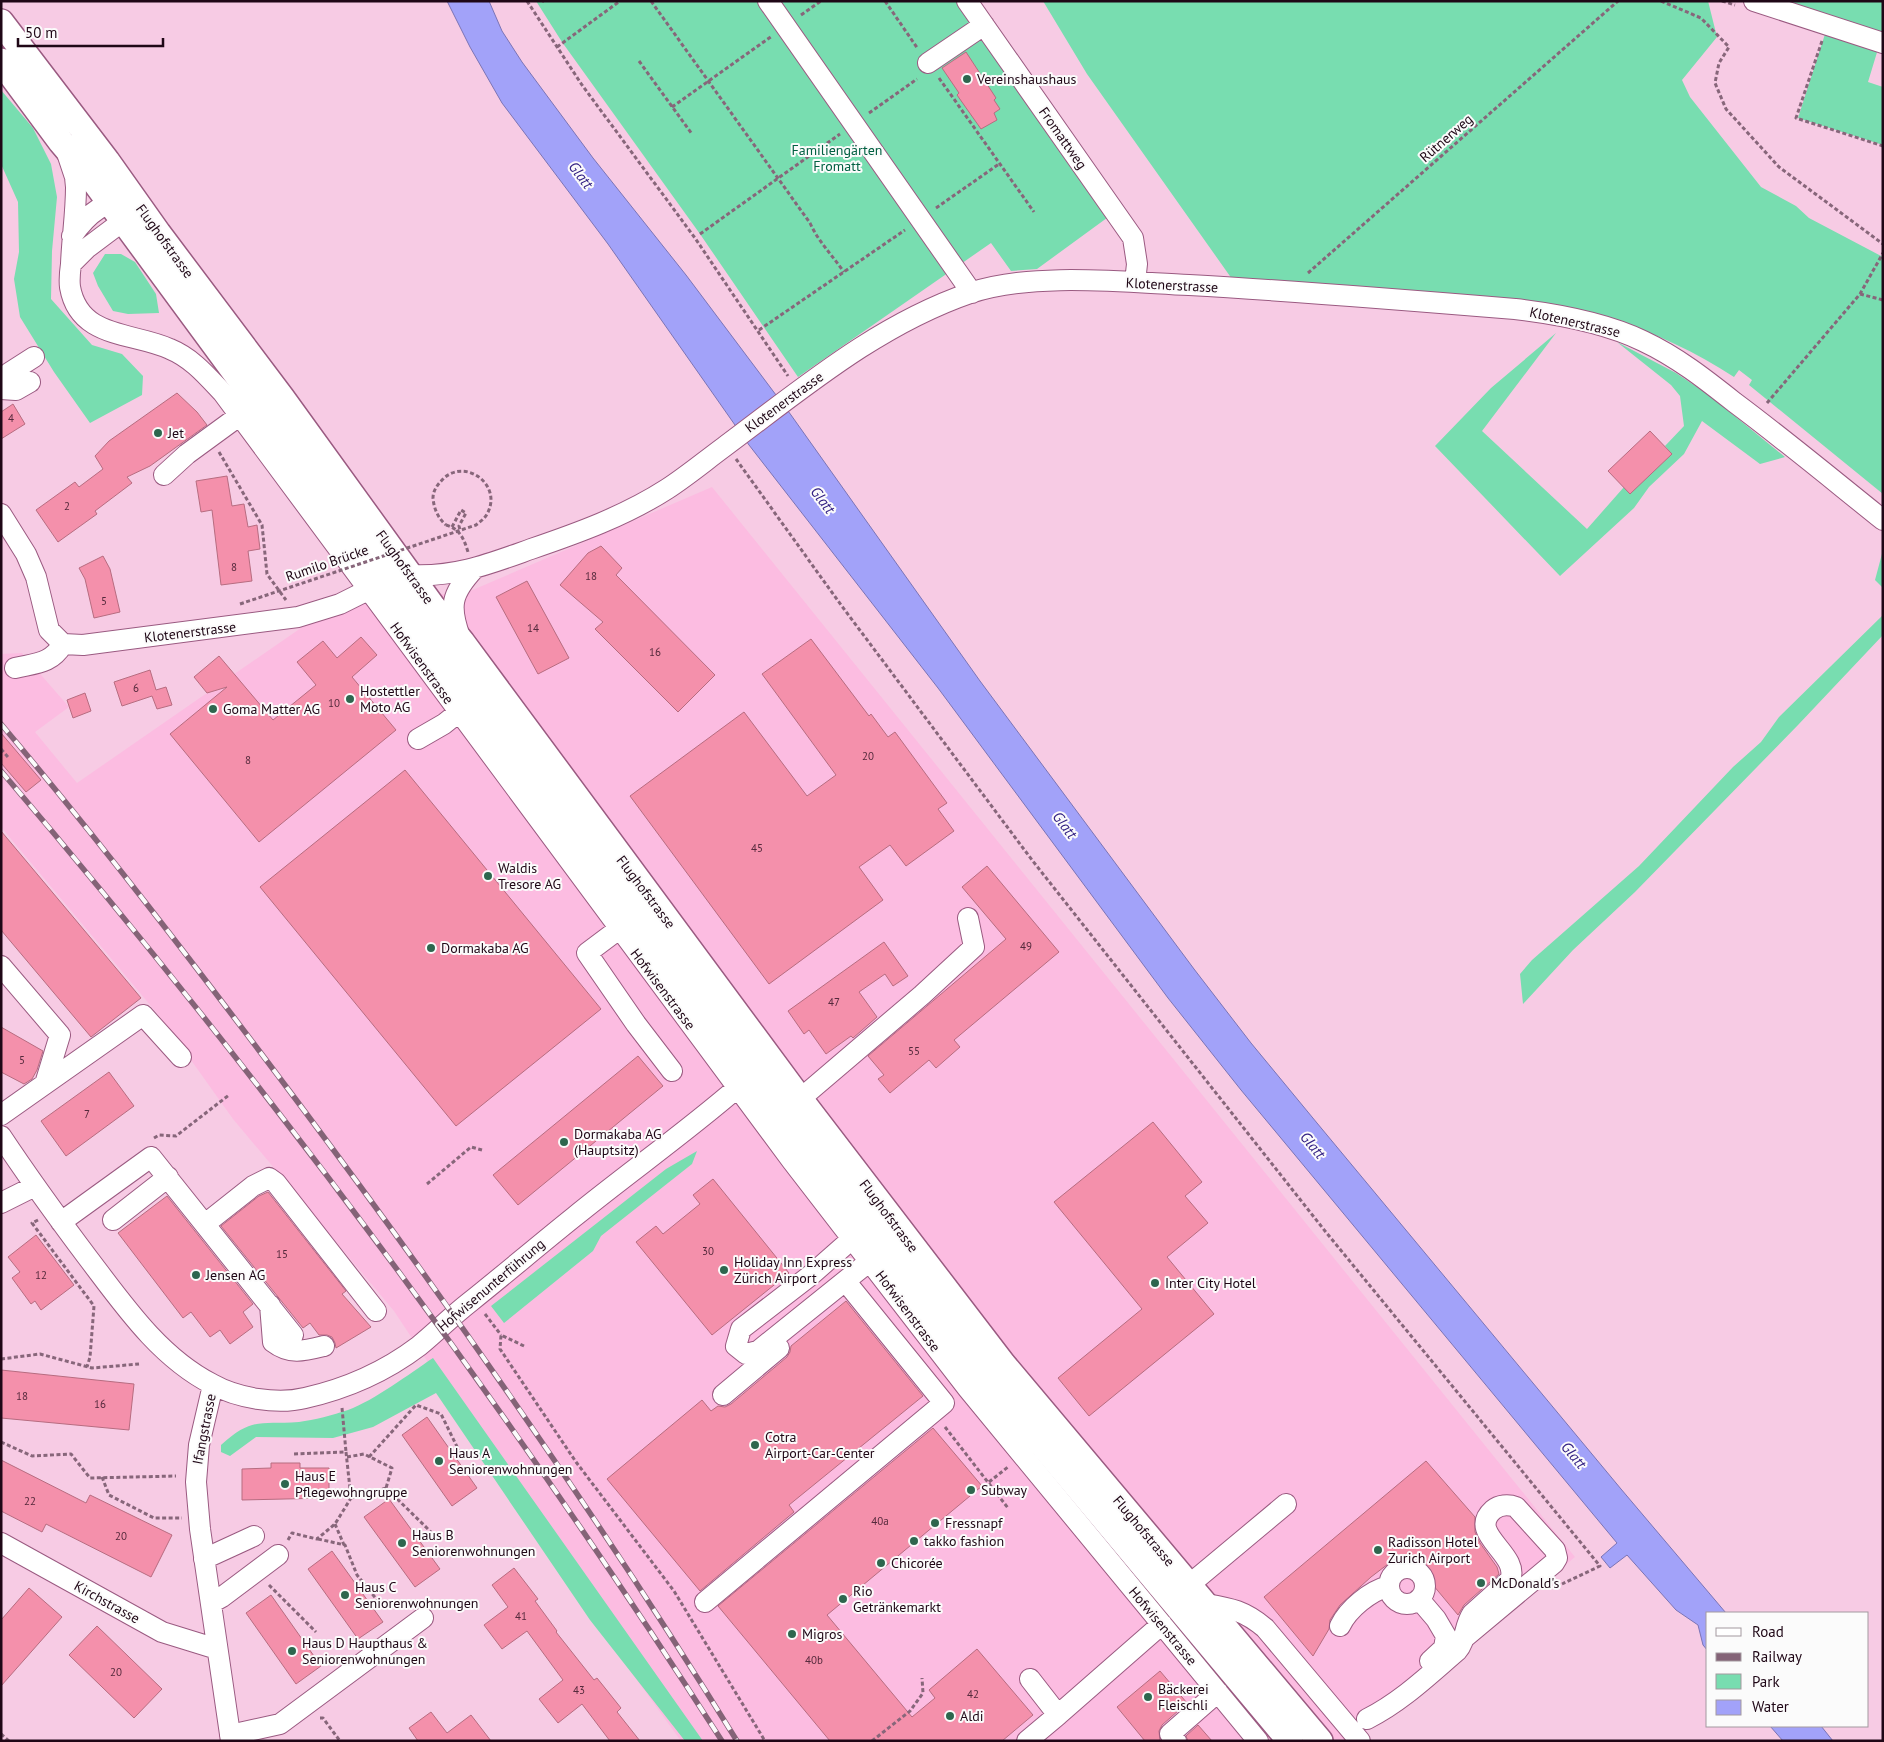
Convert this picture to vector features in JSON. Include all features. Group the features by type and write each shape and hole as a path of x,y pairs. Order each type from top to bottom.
{"main road":[{"name":"Flughofstrasse","path":"1,22 122,207 545,794 901,1271 988,1380 1290,1741"},
{"name":"Flughofstrasse","path":"1,61 61,142 94,181 122,207 317,446 433,607 462,642 800,1099 1003,1364 1320,1741"}],"street":[{"path":"768,1 972,292"},
{"name":"Fromattweg","path":"967,1 1133,238 1137,264 1135,282"},
{"path":"1747,4 1883,43"},
{"path":"930,66 984,25"},
{"name":"Hofwisenstrasse","path":"61,142 70,160 75,177 76,195 69,280 77,305 89,320 108,332 171,349 197,365 223,392 737,1088 974,1396 1258,1741"},
{"path":"72,236 87,217 122,207"},
{"path":"70,264 87,248 122,207"},
{"name":"Klotenerstrasse","path":"411,575 442,575 474,569 623,514 668,488 795,393 880,334 921,312 972,292 1005,285 1060,280 1135,282 1288,291 1514,309 1546,313 1611,329 1642,340 1680,361 1755,417 1883,520"},
{"path":"30,382 16,390 2,389 10,372 34,357"},
{"path":"164,475 187,454 240,416"},
{"path":"1,514 26,554 36,577 49,630 63,644 57,654 48,660 15,668"},
{"path":"462,642 454,620 453,602 462,582 474,569"},
{"name":"Klotenerstrasse","path":"63,644 84,645 298,617 340,604 368,590"},
{"path":"418,739 444,724 458,712"},
{"path":"800,1099 922,995 974,947 968,918"},
{"path":"619,929 586,953 672,1071"},
{"path":"1,966 60,1035 45,1084"},
{"path":"1,1115 143,1015 181,1058"},
{"name":"Hofwisenunterführung","path":"213,1385 244,1396 270,1400 304,1399 353,1382 388,1367 418,1346 615,1183 737,1088"},
{"name":"Ifangstrasse","path":"1,1136 35,1186 52,1220 152,1337 182,1366 213,1385 198,1445 196,1482 204,1559 231,1738"},
{"path":"52,1220 151,1157 293,1335"},
{"path":"113,1220 168,1177"},
{"path":"205,1224 253,1186 269,1178 276,1183 376,1311"},
{"path":"1,1203 35,1186"},
{"path":"853,1238 811,1275 741,1329 736,1346 746,1354 758,1351 874,1266"},
{"path":"723,1395 851,1288 874,1266"},
{"path":"705,1602 944,1403 851,1288"},
{"path":"270,1305 272,1342 279,1347 298,1352 324,1346"},
{"path":"1189,1585 1286,1504"},
{"path":"1360,1730 1458,1651 1472,1614 1512,1578 1512,1566 1489,1536 1486,1528 1487,1520 1494,1509 1507,1505 1516,1506 1555,1550 1557,1558 1464,1638"},
{"path":"204,1559 254,1536"},
{"name":"Kirchstrasse","path":"1,1542 162,1632 217,1649"},
{"path":"211,1603 222,1597 278,1555"},
{"path":"1408,1568 1419,1573 1424,1583 1423,1594 1419,1599 1410,1604 1400,1603 1391,1596 1388,1586 1392,1575 1397,1571 1408,1568"},
{"path":"1340,1626 1344,1618 1353,1609 1376,1590 1388,1586"},
{"path":"1360,1730 1397,1689 1441,1652 1446,1644 1444,1630 1419,1599"},
{"path":"1206,1604 1234,1609 1245,1613 1259,1623 1360,1730"},
{"path":"231,1738 280,1724 423,1618"},
{"path":"1027,1741 1162,1624"},
{"path":"1030,1680 1058,1715"},
{"path":"1176,1741 1170,1734 1218,1692"}],"path":[{"path":"527,1 582,85 695,238 781,364"},
{"path":"556,47 620,1"},
{"path":"651,1 778,178 810,224 818,240 826,246 844,272"},
{"path":"797,18 821,1"},
{"path":"885,1 1034,212"},
{"name":"Rütnerweg","path":"1288,291 1618,1"},
{"path":"1661,1 1700,18 1729,47 1719,63 1715,83 1726,109 1772,160 1883,244"},
{"path":"1722,1 1747,4"},
{"path":"1824,34 1796,118 1883,146"},
{"path":"672,107 773,36"},
{"path":"639,60 692,134"},
{"path":"700,234 854,124 930,66"},
{"path":"759,330 1000,164"},
{"path":"1755,417 1860,294 1883,253"},
{"path":"1860,294 1883,300"},
{"path":"210,439 226,462 262,525 268,574 298,617"},
{"path":"715,453 733,455 841,606 1038,868 1325,1231 1600,1566"},
{"name":"Rumilo Brücke","path":"240,604 476,525 487,515 491,504 490,491 485,481 476,474 465,471 450,473 439,482 433,493 434,505 439,519 452,527"},
{"path":"460,530 459,526 466,513 461,510 452,527 463,536 474,569"},
{"path":"1,749 8,757"},
{"path":"426,1184 471,1147 482,1150"},
{"path":"52,1220 32,1223 94,1306 90,1356 87,1367"},
{"path":"482,1309 501,1335 524,1346"},
{"path":"501,1335 500,1349 576,1462 674,1591 765,1741"},
{"path":"1,1360 40,1354 92,1368 139,1364"},
{"path":"369,1456 416,1405 441,1414 464,1461"},
{"path":"317,1539 335,1524 351,1498 342,1407"},
{"path":"943,1424 1008,1508"},
{"path":"1,1442 32,1456 71,1454 90,1478 176,1476"},
{"path":"294,1454 346,1452"},
{"path":"347,1457 364,1454 392,1468 386,1488"},
{"path":"989,1482 1006,1469"},
{"path":"102,1477 109,1495 154,1518 182,1518"},
{"path":"351,1498 386,1488"},
{"path":"386,1488 431,1532"},
{"path":"335,1524 357,1575 382,1606"},
{"path":"278,1555 292,1533 344,1545"},
{"path":"268,1584 316,1632"},
{"path":"872,1741 910,1711 923,1693 922,1678"},
{"path":"1,1734 9,1741"}],"shaded area":[{"path":"712,487 1575,1557 1354,1741 681,1741 546,1554 453,1400 394,1311 233,1119 161,1018 1,827 1,654 22,653 69,707 35,732 77,783 337,603 468,592"}],"green space":[{"name":"Familiengärten Fromatt","path":"536,1 962,1 1111,215 1037,269 1011,271 991,243 798,377 700,234 562,42"},
{"path":"1043,1 1708,1 1717,37 1682,80 1690,97 1761,187 1796,206 1809,218 1883,257 1883,494 1749,385 1752,380 1739,370 1734,377 1675,344 1613,319 1232,279 1087,74"},
{"path":"1776,1 1883,1 1883,34"},
{"path":"1826,31 1878,49 1868,82 1883,87 1883,145 1798,118"},
{"path":"1,90 33,128 51,164 57,197 52,251 51,299 92,345 122,354 143,376 142,395 90,423 54,372 20,317 14,279 19,252 18,202 1,164"},
{"path":"105,254 121,254 135,262 156,294 159,313 128,314 113,311 98,286 93,273"},
{"path":"1556,333 1482,431 1587,529 1624,487 1672,454 1665,446 1684,426 1680,396 1671,385 1617,342 1676,373 1709,395 1785,457 1760,464 1702,421 1684,454 1649,487 1634,508 1560,576 1435,446 1491,388"},
{"path":"1883,550 1883,588 1875,580"},
{"path":"1883,615 1883,635 1798,725 1635,892 1573,950 1523,1004 1520,974 1532,960 1639,866 1733,767 1761,742 1779,717"},
{"path":"697,1151 692,1164 601,1236 593,1251 504,1323 491,1306 666,1169"},
{"path":"433,1358 703,1741 685,1741 590,1620 436,1393 373,1427 333,1438 256,1437 230,1456 221,1452 221,1445 241,1430 250,1426 317,1419 358,1406"}],"water":[{"name":"Glatt","path":"447,1 489,1 502,31 522,62 593,158 686,275 791,415 980,681 1194,969 1251,1043 1317,1123 1725,1612 1706,1612 1706,1649 1703,1645 1698,1625 1676,1610 1627,1555 1610,1568 1601,1557 1617,1543 1241,1090 1168,998 938,688 749,445 608,244 502,103 470,47"},
{"path":"1771,1727 1822,1727 1833,1741 1783,1741"}],"building":[{"name":"Vereinshaushaus","path":"966,52 996,98 994,100 1000,109 994,113 997,120 981,129 957,95 959,93 942,68"},
{"name":"Jet","path":"177,393 197,412 207,425 150,466 127,477 132,483 95,511 97,514 58,542 36,510 75,482 79,487 103,469 95,456 109,441"},
{"path":"13,404 25,424 1,439 1,412"},
{"path":"1650,431 1672,454 1630,494 1608,471"},
{"path":"227,476 232,506 244,504 248,527 257,525 260,549 248,551 252,581 221,585 212,510 201,512 196,481"},
{"path":"601,546 622,568 616,575 715,675 678,712 595,629 603,622 560,585 588,553"},
{"path":"103,556 110,569 120,612 94,618 85,579 79,568"},
{"path":"527,581 569,658 538,674 496,597"},
{"path":"361,637 377,655 352,677 396,730 259,842 170,734 227,687 207,693 194,677 219,656 273,720 316,685 297,662 323,641 337,658"},
{"path":"811,639 869,716 871,714 888,737 895,732 947,803 938,809 954,831 906,866 890,845 859,867 883,900 769,984 630,796 744,712 807,796 836,775 762,674"},
{"path":"150,670 156,690 166,687 172,705 157,709 152,696 122,706 114,682"},
{"path":"85,693 91,711 73,718 67,700"},
{"path":"1,733 41,780 26,792 1,763"},
{"name":"Dormakaba AG","path":"405,770 601,1009 456,1126 260,887"},
{"path":"1,831 141,998 91,1037 1,930"},
{"path":"987,866 1059,952 954,1040 960,1047 936,1068 929,1060 890,1093 878,1079 884,1075 868,1056 1006,939 962,887"},
{"path":"884,942 908,976 893,986 885,974 859,992 877,1017 853,1038 851,1036 826,1054 809,1030 804,1034 788,1011"},
{"path":"1,1027 43,1051 32,1079 24,1084 1,1072"},
{"name":"Dormakaba AG (Hauptsitz)","path":"638,1056 663,1086 518,1205 493,1175"},
{"path":"109,1072 134,1106 66,1156 41,1121"},
{"name":"Inter City Hotel","path":"1153,1122 1202,1182 1185,1196 1208,1223 1167,1257 1214,1314 1089,1416 1058,1378 1142,1309 1054,1202"},
{"path":"713,1179 789,1273 712,1335 636,1242 656,1226 663,1234 700,1204 693,1195"},
{"path":"268,1192 346,1291 342,1294 371,1327 336,1348 332,1337 319,1335 310,1323 303,1328 221,1226 259,1196"},
{"path":"167,1196 253,1304 243,1312 253,1327 230,1344 220,1330 210,1337 191,1312 183,1318 118,1233"},
{"path":"36,1235 74,1285 41,1310 35,1301 31,1304 12,1278 20,1272 8,1257"},
{"name":"Cotra Airport-Car-Center","path":"846,1301 923,1396 789,1505 794,1512 700,1591 607,1479 702,1400 711,1411 718,1406 725,1407 731,1404 787,1357 791,1346"},
{"path":"1,1370 134,1384 129,1430 1,1418"},
{"name":"Haus A Seniorenwohnungen","path":"427,1417 477,1488 452,1506 402,1435"},
{"path":"933,1428 982,1486 827,1615 912,1717 935,1698 929,1690 977,1649 1033,1715 1002,1741 830,1741 718,1606"},
{"path":"1,1460 86,1503 90,1495 172,1535 151,1577 46,1524 42,1532 1,1511"},
{"path":"1426,1461 1475,1517 1475,1532 1480,1543 1497,1567 1499,1574 1464,1605 1458,1615 1413,1561 1392,1561 1340,1605 1330,1620 1329,1629 1313,1656 1264,1597"},
{"name":"Haus E Pflegewohngruppe","path":"271,1463 300,1463 300,1468 329,1468 329,1498 242,1500 242,1469 271,1468"},
{"name":"Haus B Seniorenwohnungen","path":"389,1499 440,1569 415,1587 364,1517"},
{"name":"Haus C Seniorenwohnungen","path":"332,1551 383,1622 358,1639 308,1569"},
{"path":"514,1568 538,1599 535,1601 556,1632 594,1680 597,1678 621,1708 617,1712 640,1741 610,1741 582,1704 558,1723 539,1699 563,1680 527,1631 502,1649 484,1625 508,1607 492,1585"},
{"path":"29,1588 62,1617 1,1686 1,1620"},
{"name":"Haus D Haupthaus & Seniorenwohnungen","path":"271,1595 321,1666 296,1684 246,1613"},
{"path":"97,1626 162,1689 134,1718 69,1655"},
{"path":"1160,1671 1187,1703 1162,1725 1159,1731 1160,1741 1145,1741 1117,1707"},
{"path":"431,1712 447,1733 471,1715 491,1741 418,1741 409,1728"},
{"path":"1198,1725 1212,1741 1188,1741 1186,1736"}],"railway":[{"path":"1,724 115,863 297,1101 412,1257 579,1496 737,1741"},
{"path":"1,771 99,887 194,1005 287,1123 378,1244 467,1365 554,1489 722,1741"}],"place":[{"name":"Vereinshaushaus","path":"967,79"},
{"name":"Jet","path":"158,433"},
{"name":"Hostettler Moto AG","path":"350,699"},
{"name":"Goma Matter AG","path":"213,709"},
{"name":"Waldis Tresore AG","path":"488,876"},
{"name":"Dormakaba AG","path":"431,948"},
{"name":"Dormakaba AG (Hauptsitz)","path":"564,1142"},
{"name":"Holiday Inn Express Zürich Airport","path":"724,1270"},
{"name":"Jensen AG","path":"196,1275"},
{"name":"Inter City Hotel","path":"1155,1283"},
{"name":"Cotra Airport-Car-Center","path":"755,1445"},
{"name":"Haus A Seniorenwohnungen","path":"439,1461"},
{"name":"Haus E Pflegewohngruppe","path":"285,1484"},
{"name":"Subway","path":"971,1490"},
{"name":"Fressnapf","path":"935,1523"},
{"name":"takko fashion","path":"914,1541"},
{"name":"Haus B Seniorenwohnungen","path":"402,1543"},
{"name":"Radisson Hotel Zurich Airport","path":"1378,1550"},
{"name":"Chicorée","path":"881,1563"},
{"name":"McDonald's","path":"1481,1583"},
{"name":"Haus C Seniorenwohnungen","path":"345,1595"},
{"name":"Rio Getränkemarkt","path":"843,1599"},
{"name":"Migros","path":"792,1634"},
{"name":"Haus D Haupthaus & Seniorenwohnungen","path":"292,1651"},
{"name":"Bäckerei Fleischli","path":"1148,1697"},
{"name":"Aldi","path":"950,1716"}]}
